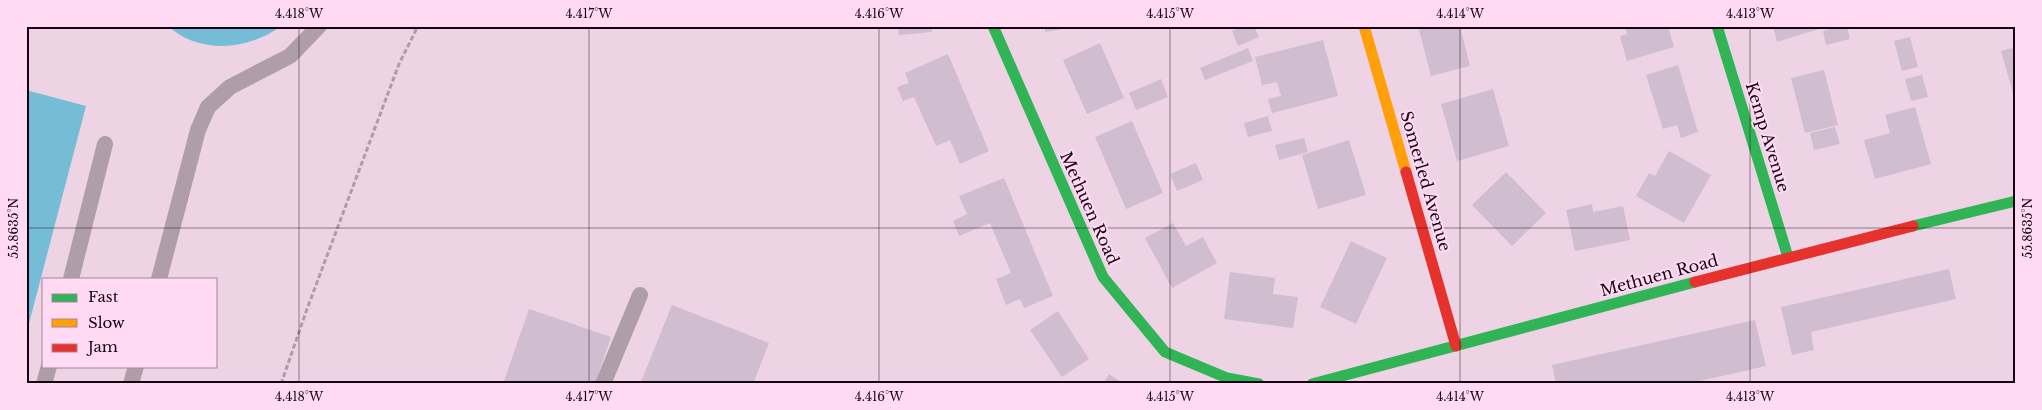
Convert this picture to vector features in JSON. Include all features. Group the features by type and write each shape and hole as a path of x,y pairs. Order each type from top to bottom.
{"street":[{"name":"Methuen Road","path":"993,26 1102,277 1166,352 1227,378 1259,384"},
{"name":"Somerled Avenue","path":"1364,26 1456,346"},
{"name":"Kemp Avenue","path":"1718,26 1788,257"},
{"name":"Methuen Road","path":"1312,384 1788,257 2016,201"}],"lane":[{"path":"159,278 198,130 208,107 230,87 290,56 319,26"},
{"path":"71,278 105,144"},
{"path":"603,384 640,295"},
{"path":"44,384 48,368"},
{"path":"131,384 135,368"}],"path":[{"path":"281,384 306,309 399,64 418,26"}],"water":[{"path":"168,26 281,26 254,40 224,46 195,42"},
{"path":"26,90 86,106 26,335"}],"building":[{"path":"898,26 931,26 932,32 899,35"},
{"path":"1045,26 1073,26 1073,27 1045,32"},
{"path":"1243,26 1254,26 1259,37 1238,46 1232,31"},
{"path":"1418,26 1460,26 1470,66 1431,76"},
{"path":"1625,26 1668,26 1674,47 1627,61 1620,36 1627,34"},
{"path":"1773,26 1825,26 1825,27 1777,42"},
{"path":"1847,26 1850,39 1826,45 1823,31"},
{"path":"1910,37 1918,67 1902,71 1894,41"},
{"path":"1323,40 1338,96 1272,113 1268,99 1281,96 1277,82 1262,85 1255,57"},
{"path":"1100,43 1124,98 1087,114 1063,60"},
{"path":"2016,47 2016,100 2015,100 2001,51"},
{"path":"1248,48 1253,61 1205,80 1200,68"},
{"path":"948,54 989,151 960,164 950,140 936,146 914,97 903,101 897,87 909,83 905,73"},
{"path":"1678,65 1698,132 1681,138 1677,125 1663,129 1646,75"},
{"path":"1824,70 1838,125 1805,133 1791,78"},
{"path":"1922,75 1928,97 1911,101 1905,79"},
{"path":"1161,79 1168,97 1136,110 1129,93"},
{"path":"1493,89 1509,146 1457,161 1441,104"},
{"path":"1915,107 1931,164 1875,179 1864,140 1890,133 1885,115"},
{"path":"1268,116 1272,131 1248,137 1244,123"},
{"path":"1132,121 1163,193 1126,209 1095,137"},
{"path":"1835,127 1840,144 1814,150 1810,133"},
{"path":"1304,138 1308,152 1279,160 1275,145"},
{"path":"1349,140 1366,195 1318,209 1302,155"},
{"path":"1669,151 1711,175 1684,223 1636,196 1649,173 1655,176"},
{"path":"1196,163 1203,180 1177,191 1170,174"},
{"path":"1506,172 1546,213 1512,246 1472,205"},
{"path":"1004,178 1053,296 1024,308 1020,299 1006,305 996,279 1011,273 990,223 959,236 953,221 967,214 959,196"},
{"path":"1592,204 1593,212 1623,206 1630,240 1575,251 1566,210"},
{"path":"1173,223 1186,246 1203,237 1217,263 1172,288 1145,238"},
{"path":"1351,241 1387,258 1356,324 1320,307"},
{"path":"1949,269 1956,299 1811,332 1814,350 1792,355 1781,307"},
{"path":"1230,272 1275,278 1273,294 1298,297 1293,328 1224,319"},
{"path":"672,305 769,343 753,384 640,384"},
{"path":"529,309 611,337 595,384 503,384"},
{"path":"1058,311 1089,359 1062,377 1030,330"},
{"path":"1755,320 1766,366 1687,384 1556,384 1552,365"},
{"path":"1109,374 1124,384 1103,384"}],"traffic: fast":[{"path":"993,26 1103,277 1165,352 1227,378 1259,384"},
{"path":"1717,26 1788,257"},
{"path":"1913,226 2016,201"},
{"path":"1312,384 1695,282"}],"traffic: slow":[{"path":"1364,26 1406,172"}],"traffic: jam":[{"path":"1406,172 1456,346"},
{"path":"1695,282 1913,226"}]}
